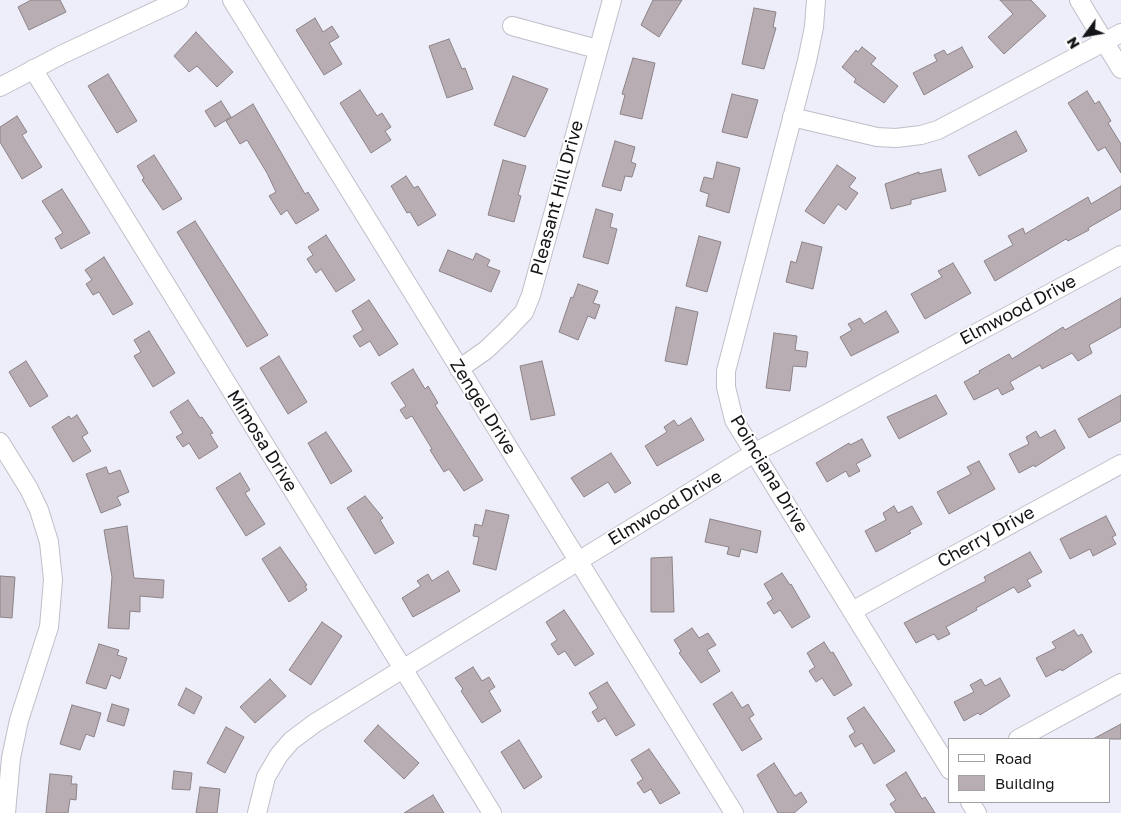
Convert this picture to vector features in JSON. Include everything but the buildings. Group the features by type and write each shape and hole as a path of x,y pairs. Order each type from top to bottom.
{"street":[{"path":"0,87 33,69 179,0"},
{"name":"Zengel Drive","path":"232,0 734,813"},
{"name":"Pleasant Hill Drive","path":"459,369 486,350 524,312 539,267 597,49 612,0"},
{"name":"Poinciana Drive","path":"816,0 812,36 726,371 729,404 734,420 948,767"},
{"path":"1079,0 1121,69"},
{"path":"512,26 597,49"},
{"path":"792,117 876,137 896,138 921,135 938,130 1121,33"},
{"name":"Mimosa Drive","path":"33,69 492,813"},
{"name":"Elmwood Drive","path":"257,813 266,777 279,755 291,741 315,723 754,453 1121,255"},
{"path":"0,442 29,489 39,510 49,542 53,580 49,627 20,720 11,758 6,813"},
{"name":"Cherry Drive","path":"852,611 1121,464"},
{"path":"1020,738 1121,683"}]}
